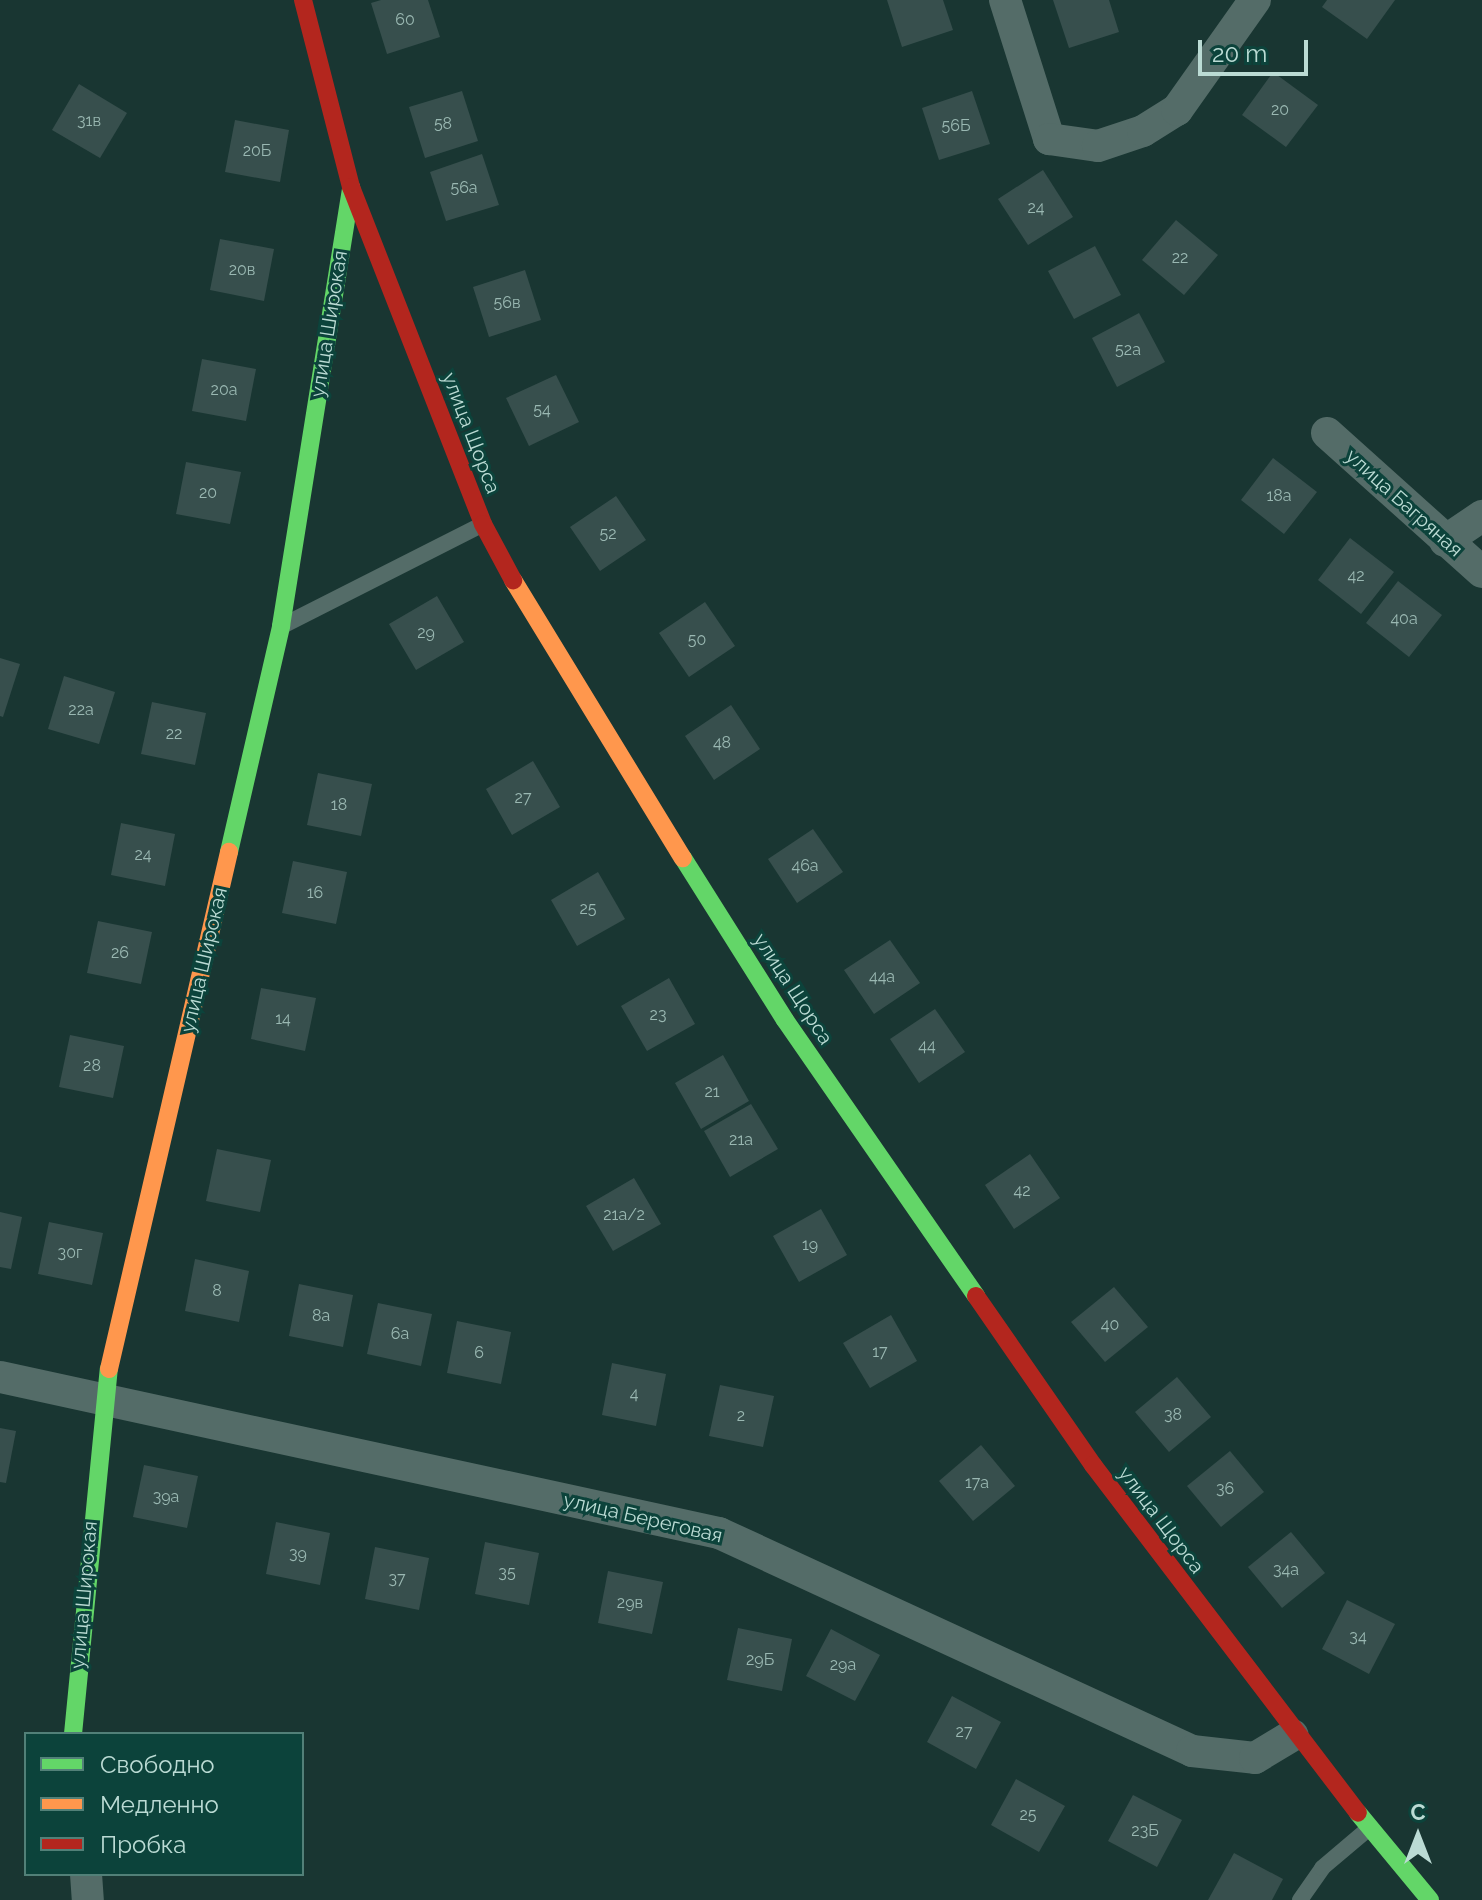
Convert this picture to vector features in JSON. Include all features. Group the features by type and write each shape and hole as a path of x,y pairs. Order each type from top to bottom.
{"street":[{"name":"улица Щорса","path":"303,0 351,187 483,524 547,641 785,1020 1093,1465 1293,1735 1372,1825 1430,1900"},
{"path":"1005,0 1049,139 1098,146 1143,131 1177,110 1255,0"},
{"name":"улица Широкая","path":"73,1732 102,1401 281,626 351,187"},
{"name":"улица Багряная","path":"1327,433 1482,572"},
{"path":"1445,541 1482,516"},
{"name":"улица Береговая","path":"0,1377 719,1533 1192,1751 1255,1758 1293,1735"},
{"path":"86,1876 88,1900"}],"lane":[{"path":"281,626 483,524"},
{"path":"1300,1900 1322,1868 1372,1825"}],"building":[{"path":"381,0 428,0 440,37 387,54 371,3"},
{"path":"887,0 943,0 953,30 902,47"},
{"path":"1053,0 1109,0 1119,32 1069,48"},
{"path":"1327,0 1395,0 1367,39 1322,7"},
{"path":"1273,72 1318,105 1286,147 1242,115"},
{"path":"79,84 127,113 100,158 52,130"},
{"path":"462,91 478,141 425,158 409,107"},
{"path":"972,91 990,144 939,160 922,108"},
{"path":"235,120 289,130 280,182 225,172"},
{"path":"482,154 499,205 446,221 430,172"},
{"path":"1043,170 1073,217 1028,245 998,199"},
{"path":"1176,220 1218,255 1184,295 1142,260"},
{"path":"220,239 274,249 264,301 210,290"},
{"path":"1095,246 1121,295 1074,319 1048,271"},
{"path":"525,270 541,320 489,337 473,287"},
{"path":"1139,313 1165,362 1117,387 1092,338"},
{"path":"202,359 256,369 246,421 192,411"},
{"path":"556,375 579,422 529,446 506,398"},
{"path":"1273,458 1317,492 1284,534 1241,500"},
{"path":"186,462 241,472 230,524 176,514"},
{"path":"616,496 646,540 600,571 570,527"},
{"path":"1350,538 1394,572 1361,614 1318,580"},
{"path":"1398,581 1442,615 1409,657 1366,623"},
{"path":"437,596 464,642 416,670 389,624"},
{"path":"705,602 735,646 689,677 659,633"},
{"path":"0,658 20,664 3,717 0,716"},
{"path":"64,676 115,692 99,744 48,729"},
{"path":"152,702 206,713 195,765 141,754"},
{"path":"731,705 760,749 714,780 685,736"},
{"path":"533,761 560,807 512,835 486,789"},
{"path":"318,773 372,784 361,836 307,825"},
{"path":"121,823 175,834 165,886 111,875"},
{"path":"813,829 843,872 797,903 768,859"},
{"path":"293,861 347,872 336,924 282,913"},
{"path":"598,872 625,919 577,946 551,900"},
{"path":"98,921 152,932 141,984 87,973"},
{"path":"890,940 920,983 874,1014 844,970"},
{"path":"669,978 695,1024 647,1051 621,1006"},
{"path":"261,988 316,998 305,1051 251,1039"},
{"path":"935,1009 965,1052 919,1083 890,1039"},
{"path":"70,1035 124,1046 113,1098 59,1087"},
{"path":"723,1055 749,1101 701,1129 675,1083"},
{"path":"751,1104 778,1149 730,1177 704,1131"},
{"path":"217,1149 271,1160 260,1212 206,1201"},
{"path":"1030,1154 1060,1198 1014,1229 985,1185"},
{"path":"634,1178 661,1224 613,1251 586,1206"},
{"path":"821,1209 847,1255 799,1282 773,1236"},
{"path":"0,1212 22,1217 11,1269 0,1267"},
{"path":"49,1222 103,1233 92,1285 38,1274"},
{"path":"195,1259 249,1271 239,1322 185,1311"},
{"path":"299,1284 353,1295 343,1347 289,1336"},
{"path":"1114,1287 1148,1327 1105,1362 1071,1322"},
{"path":"378,1303 432,1314 421,1366 367,1354"},
{"path":"891,1315 917,1361 870,1388 843,1343"},
{"path":"457,1321 511,1332 501,1384 447,1373"},
{"path":"612,1363 666,1374 656,1426 602,1415"},
{"path":"1177,1377 1211,1417 1169,1452 1135,1412"},
{"path":"720,1385 774,1396 763,1447 709,1436"},
{"path":"0,1428 16,1431 6,1483 0,1482"},
{"path":"981,1445 1015,1486 973,1521 939,1481"},
{"path":"1230,1451 1264,1492 1221,1527 1187,1486"},
{"path":"144,1465 198,1476 187,1528 133,1517"},
{"path":"276,1522 330,1533 320,1585 266,1574"},
{"path":"1291,1532 1325,1573 1282,1608 1248,1567"},
{"path":"485,1542 539,1553 529,1605 475,1594"},
{"path":"375,1547 429,1558 419,1610 365,1599"},
{"path":"608,1571 663,1582 652,1634 598,1623"},
{"path":"1347,1600 1395,1624 1369,1674 1322,1649"},
{"path":"738,1628 792,1639 782,1691 727,1680"},
{"path":"831,1629 880,1655 855,1701 806,1676"},
{"path":"952,1696 1001,1722 976,1769 927,1742"},
{"path":"1016,1779 1065,1806 1039,1852 991,1825"},
{"path":"1133,1795 1182,1820 1157,1867 1108,1841"},
{"path":"1234,1853 1283,1879 1272,1900 1208,1900"}],"traffic: fast":[{"path":"229,852 281,626 351,188"},
{"path":"683,858 785,1020 976,1296"},
{"path":"73,1732 109,1369"},
{"path":"1358,1813 1430,1900"}],"traffic: slow":[{"path":"513,580 683,858"},
{"path":"109,1369 229,852"}],"traffic: jam":[{"path":"303,0 351,187 483,524 513,580"},
{"path":"976,1296 1093,1465 1358,1813"}]}
